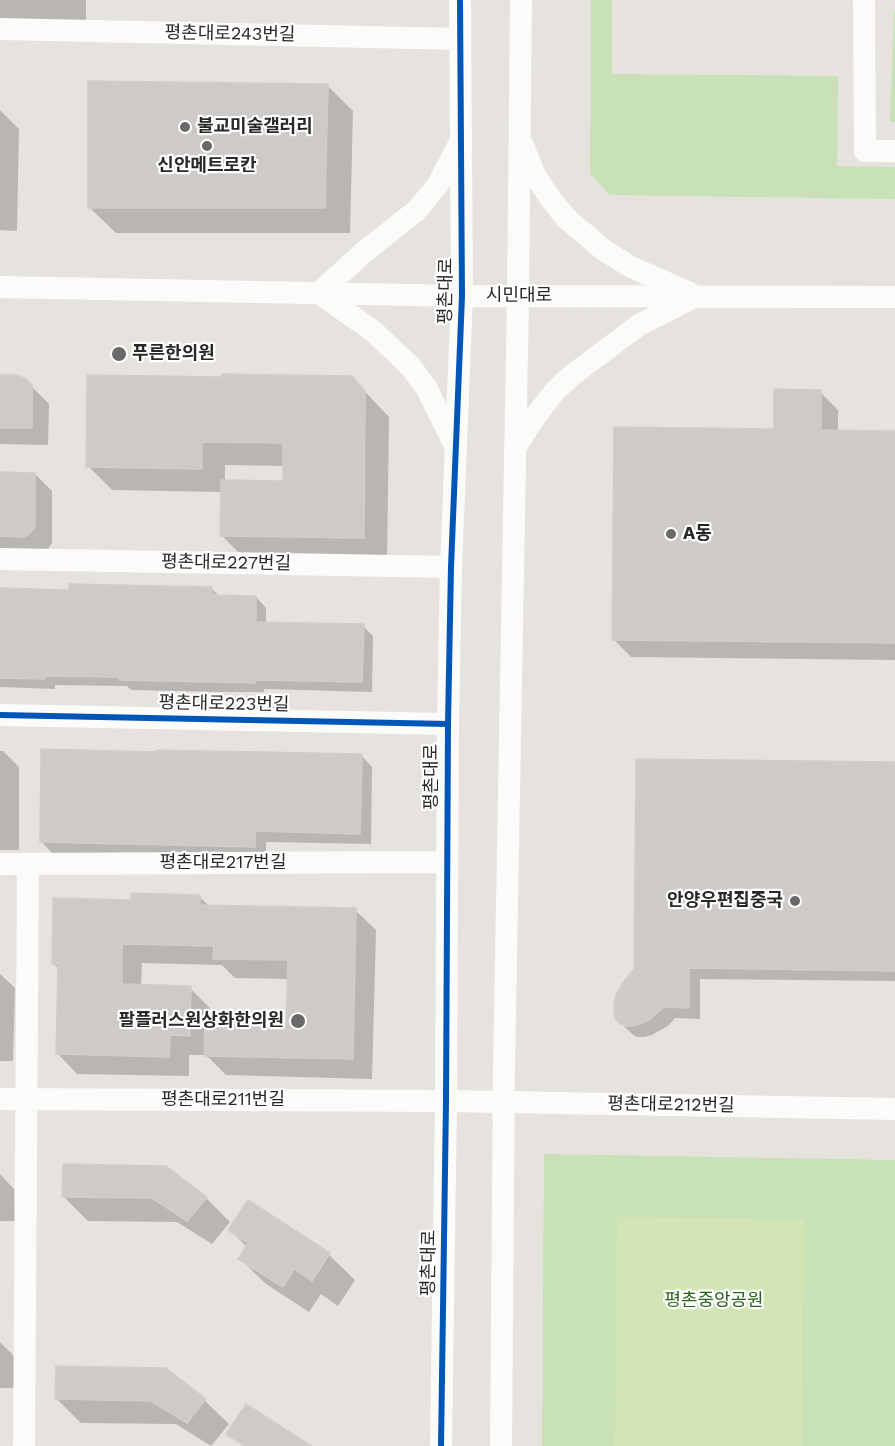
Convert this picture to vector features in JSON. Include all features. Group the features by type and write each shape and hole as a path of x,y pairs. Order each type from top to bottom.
{"street":[{"name":"평촌대로","path":"441,1446 448,724 451,567 462,296 460,0"},
{"path":"501,1446 521,0"},
{"path":"864,0 865,150 895,151"},
{"name":"평촌대로243번길","path":"0,29 460,39"},
{"path":"520,139 535,175 567,219 605,251 631,267 696,296"},
{"path":"456,448 426,387 410,366 374,331 319,293 363,252 416,211 436,186 461,140"},
{"name":"시민대로","path":"0,287 462,296 895,297"},
{"path":"515,448 537,414 555,391 571,376 639,325 696,296"},
{"name":"평촌대로227번길","path":"0,559 451,567"},
{"name":"평촌대로223번길","path":"0,715 448,724"},
{"name":"평촌대로217번길","path":"0,864 447,862"},
{"path":"24,1446 28,864"},
{"name":"평촌대로211번길","path":"0,1099 446,1101"},
{"name":"평촌대로212번길","path":"446,1101 895,1109"}],"green space":[{"path":"591,0 612,0 612,74 838,76 837,166 895,167 895,199 610,195 590,174"},
{"path":"894,12 895,122 890,122"},
{"name":"평촌중앙공원","path":"544,1154 895,1160 895,1446 542,1446"},
{"path":"617,1217 804,1219 802,1446 615,1446"}],"building":[{"name":"신안메트로칸","path":"88,81 328,84 325,208 88,208"},
{"path":"222,374 352,376 365,391 364,538 220,536 221,480 283,481 283,443 202,442 202,469 86,467 87,375 222,377"},
{"path":"0,375 17,375 32,385 32,428 0,428"},
{"path":"774,389 821,390 821,430 895,431 895,643 612,640 614,427 774,429"},
{"path":"0,472 35,473 35,526 25,537 0,536"},
{"path":"69,584 212,587 212,595 256,596 256,622 364,624 362,682 255,680 255,683 45,676 45,679 0,678 0,588 69,590"},
{"path":"41,749 362,754 360,834 255,831 255,847 40,842"},
{"path":"636,759 895,762 895,971 689,968 689,1008 664,1007 649,1020 640,1024 625,1026 619,1023 615,1018 614,1002 622,984 634,969"},
{"path":"131,893 200,895 200,905 356,908 353,1059 204,1056 205,1024 286,1026 288,960 213,959 214,946 122,944 122,984 191,986 190,1036 170,1035 169,1057 56,1054 58,964 52,964 53,898 131,900"},
{"path":"63,1164 166,1166 207,1197 187,1221 152,1198 62,1197"},
{"path":"248,1200 330,1253 312,1281 294,1269 283,1287 238,1259 248,1243 228,1230"},
{"path":"56,1366 166,1368 206,1399 187,1423 151,1401 55,1399"},
{"path":"246,1404 311,1446 245,1446 226,1434"}],"cycle path":[{"path":"441,1446 448,724 451,567 462,296 460,0"},
{"path":"0,715 448,724"}],"place":[{"name":"불교미술갤러리","path":"185,127"},
{"name":"신안메트로칸","path":"207,146"},
{"name":"푸른한의원","path":"119,354"},
{"name":"A동","path":"671,534"},
{"name":"안양우편집중국","path":"795,901"},
{"name":"팔플러스원상화한의원","path":"298,1021"}]}
